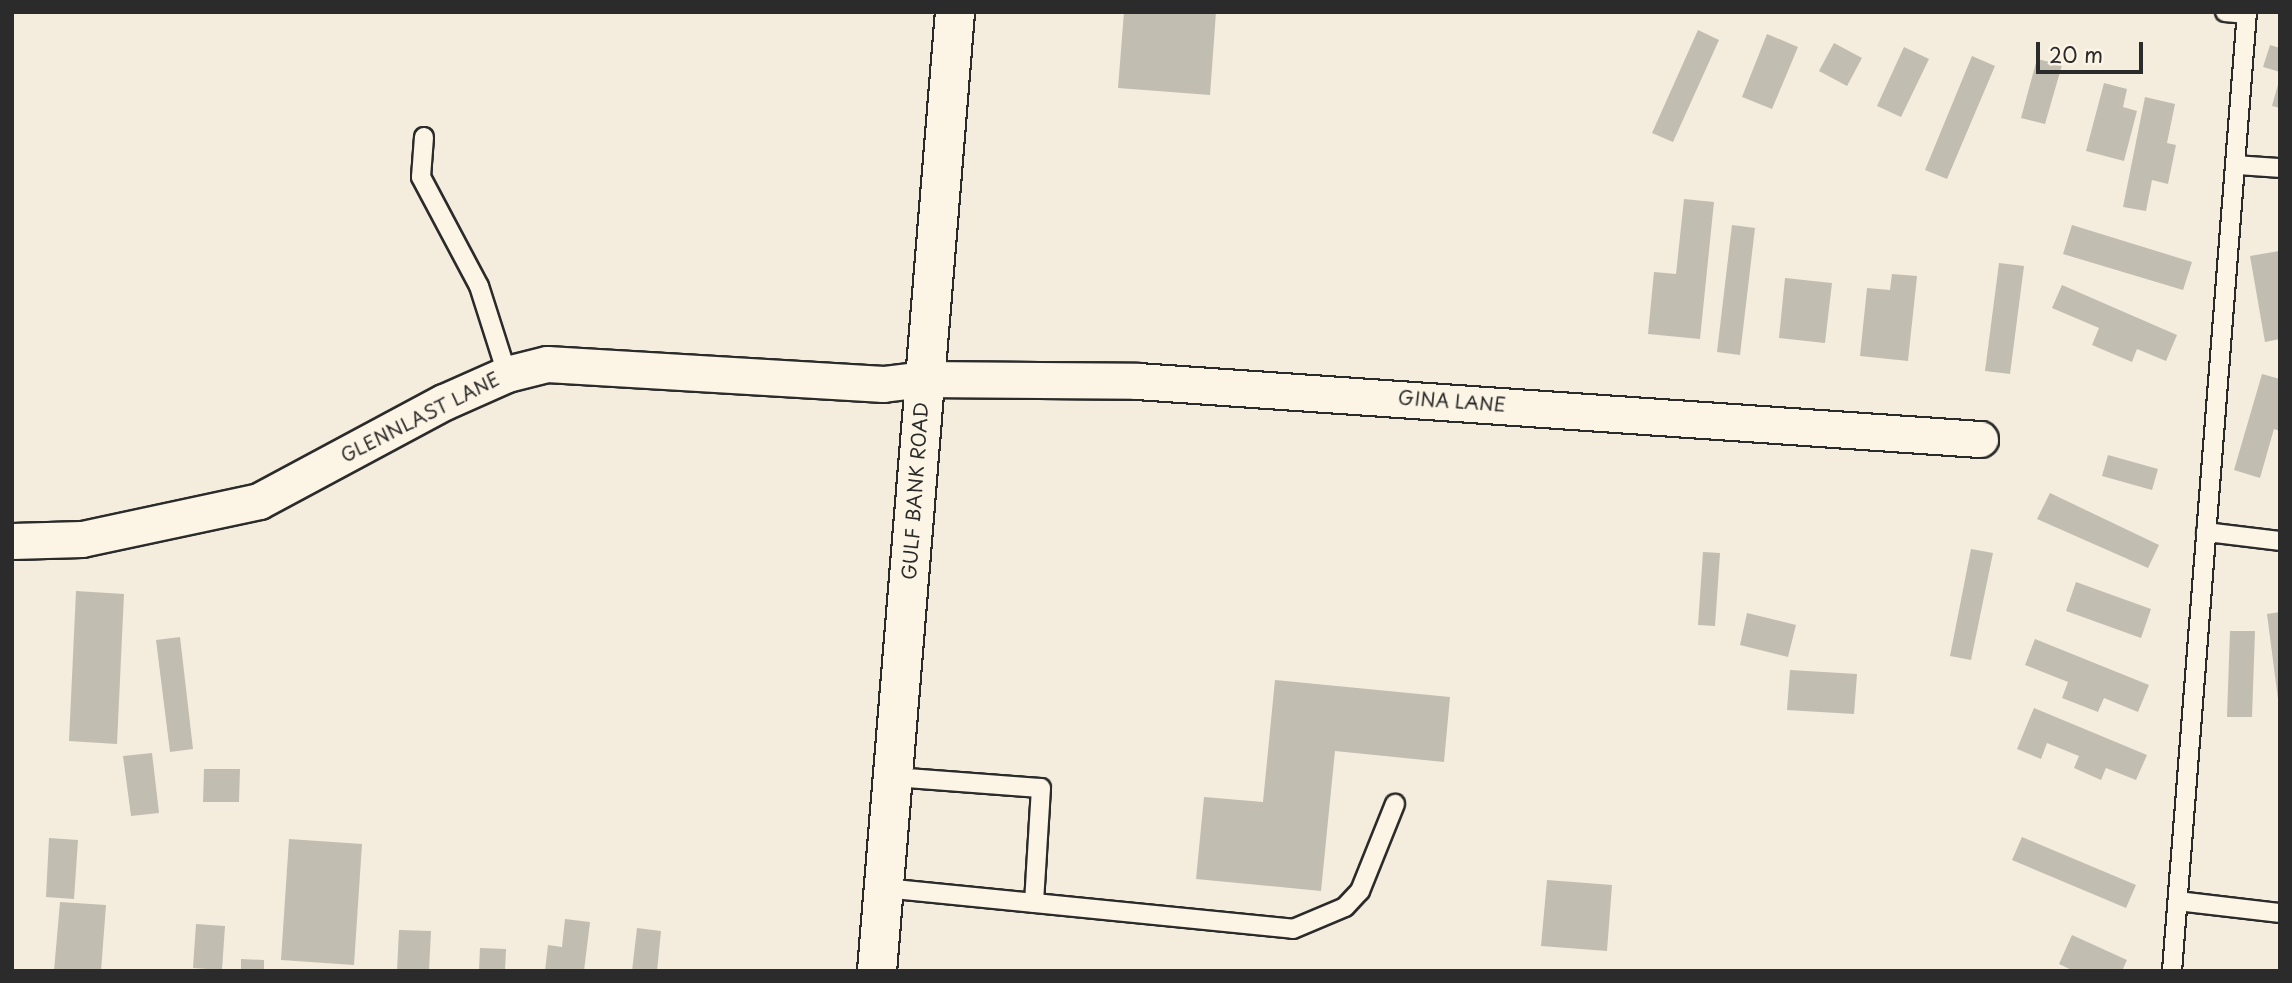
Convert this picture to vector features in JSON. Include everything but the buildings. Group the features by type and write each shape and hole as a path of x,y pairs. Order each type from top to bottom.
{"main road":[{"name":"GULF BANK ROAD","path":"877,971 955,12"}],"street":[{"name":"GLENNLAST LANE","path":"12,541 82,539 259,501 507,373 547,364 883,384 924,379"},
{"name":"GINA LANE","path":"924,379 1137,381 1980,439"}],"lane":[{"path":"2172,971 2247,13 2225,12"},
{"path":"424,137 421,177 479,286 507,373"},
{"path":"2236,165 2280,168"},
{"path":"2206,532 2280,541"},
{"path":"893,777 1041,788 1034,903"},
{"path":"884,888 1293,929 1345,906 1360,891 1395,804"},
{"path":"2178,901 2280,913"}]}
